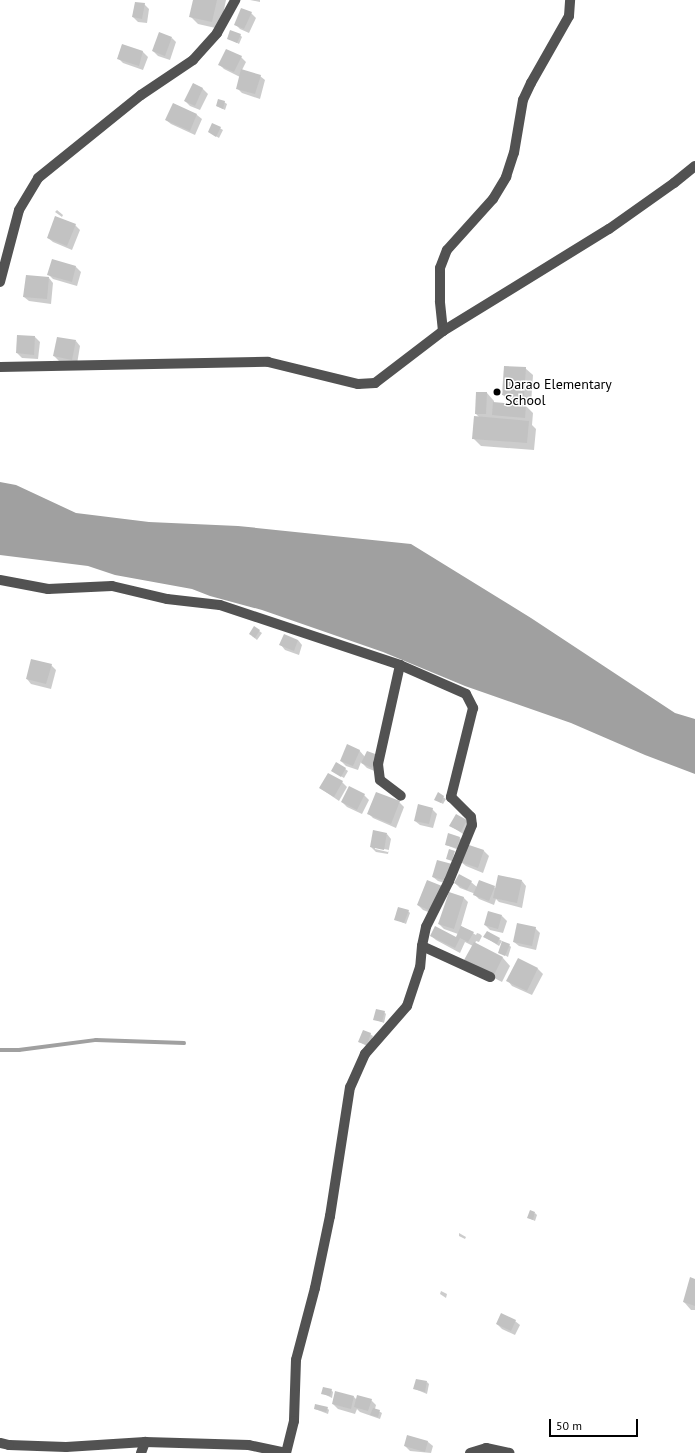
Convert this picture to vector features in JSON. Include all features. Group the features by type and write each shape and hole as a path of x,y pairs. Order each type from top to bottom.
{"street":[{"path":"0,282 19,210 38,178 141,95 193,60 217,33 235,0"},
{"path":"444,331 440,301 440,268 447,250 493,199 506,177 514,153 523,100 569,16 570,0"},
{"path":"0,367 268,362 366,385 375,383 384,378 398,364 444,331 609,229 674,183 695,166"},
{"path":"0,580 48,589 112,586 167,599 220,604 400,665 466,694 473,708 451,797 471,817 472,825 449,881 426,927 420,967 407,1006 365,1054 350,1087 330,1216 315,1288 296,1360 294,1421 286,1453 250,1445 145,1442 66,1447 9,1445 0,1443"},
{"path":"400,665 378,764 380,780 401,796"},
{"path":"422,946 490,977"},
{"path":"141,1453 145,1442"},
{"path":"470,1453 486,1448 509,1453"}],"shaded area":[{"path":"0,482 16,485 76,513 149,522 238,526 411,544 531,618 675,713 695,719 695,774 645,755 571,723 465,686 383,652 262,610 210,596 192,589 115,575 88,566 0,555"}],"building":[{"path":"193,0 217,0 212,22 189,17"},
{"path":"135,2 145,3 142,19 132,17"},
{"path":"241,8 252,12 244,29 234,25"},
{"path":"230,30 241,34 237,43 227,39"},
{"path":"159,32 172,37 165,56 152,51"},
{"path":"122,44 143,51 139,66 117,59"},
{"path":"226,49 242,56 234,72 218,65"},
{"path":"241,69 261,75 255,94 236,89"},
{"path":"193,83 203,88 195,106 184,101"},
{"path":"218,99 225,101 223,109 216,106"},
{"path":"173,103 197,114 190,131 165,120"},
{"path":"212,123 221,127 216,137 208,132"},
{"path":"55,216 76,224 67,246 47,238"},
{"path":"52,259 76,266 72,282 47,275"},
{"path":"26,275 49,277 47,299 23,297"},
{"path":"17,335 35,336 34,355 16,353"},
{"path":"57,337 76,340 72,360 53,356"},
{"path":"504,366 526,367 524,397 502,395"},
{"path":"476,392 487,392 486,414 475,414"},
{"path":"493,402 526,405 525,418 492,415"},
{"path":"474,416 529,421 527,443 472,439"},
{"path":"254,626 260,630 255,638 249,634"},
{"path":"284,634 298,640 294,651 279,645"},
{"path":"31,659 52,664 46,684 26,679"},
{"path":"347,744 360,750 353,766 340,761"},
{"path":"367,751 378,755 372,768 361,763"},
{"path":"336,762 346,768 341,777 331,771"},
{"path":"328,773 343,781 334,797 319,788"},
{"path":"349,786 365,794 357,810 341,802"},
{"path":"376,792 400,801 391,824 367,814"},
{"path":"438,792 444,796 441,803 434,800"},
{"path":"418,804 433,808 429,824 414,821"},
{"path":"456,814 467,820 461,832 449,826"},
{"path":"373,830 387,833 384,850 370,847"},
{"path":"448,833 460,837 457,848 445,845"},
{"path":"466,844 484,850 478,868 460,862"},
{"path":"449,849 455,851 452,861 446,859"},
{"path":"437,860 452,864 447,881 432,877"},
{"path":"459,874 472,881 467,890 454,883"},
{"path":"498,875 522,880 517,903 493,898"},
{"path":"427,880 442,886 431,911 417,905"},
{"path":"479,880 495,886 489,901 473,895"},
{"path":"449,892 464,897 454,929 438,924"},
{"path":"398,907 409,910 404,923 394,920"},
{"path":"488,911 502,915 498,929 484,925"},
{"path":"517,923 536,927 532,946 513,942"},
{"path":"435,926 456,937 461,926 474,932 468,942 460,938 455,948 430,936"},
{"path":"487,931 500,938 497,944 483,937"},
{"path":"502,941 510,944 505,956 498,953"},
{"path":"474,942 503,957 494,975 464,960"},
{"path":"518,958 538,968 527,991 506,981"},
{"path":"376,1009 385,1011 382,1022 373,1020"},
{"path":"363,1030 371,1033 367,1045 358,1042"},
{"path":"530,1210 535,1212 533,1220 527,1218"},
{"path":"690,1277 695,1279 695,1306 683,1302"},
{"path":"501,1313 516,1320 511,1331 496,1324"},
{"path":"416,1379 427,1381 425,1392 413,1389"},
{"path":"323,1387 332,1389 330,1396 321,1394"},
{"path":"335,1391 354,1396 351,1409 332,1404"},
{"path":"357,1395 372,1399 368,1411 354,1407"},
{"path":"315,1404 328,1407 326,1412 314,1409"},
{"path":"373,1408 380,1410 378,1417 370,1415"},
{"path":"407,1435 428,1441 425,1452 404,1446"}],"waterway":[{"path":"0,1050 19,1050 96,1040 184,1043"}],"place":[{"name":"Darao Elementary School","path":"497,392"}]}
